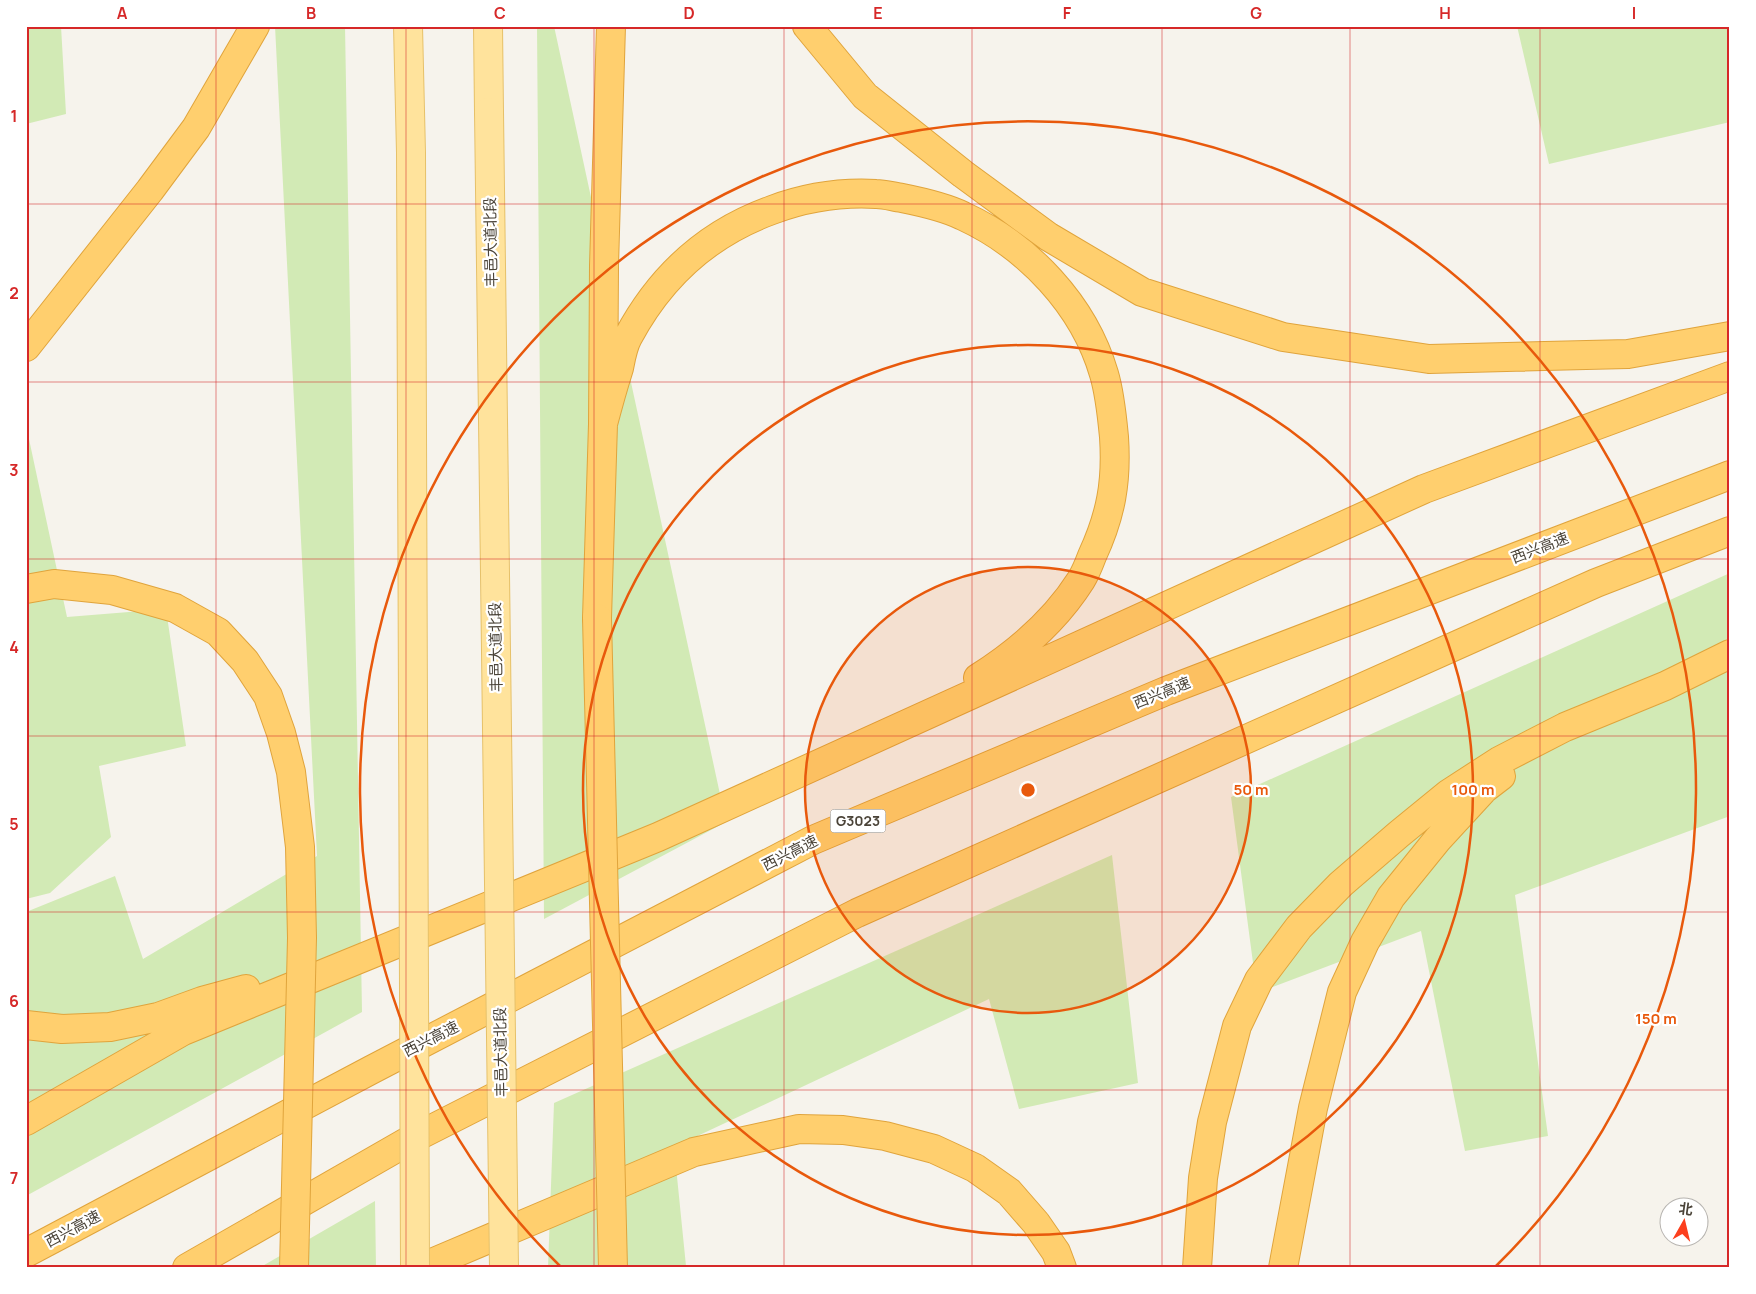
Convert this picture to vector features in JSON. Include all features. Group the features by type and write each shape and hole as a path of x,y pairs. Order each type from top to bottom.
{"highway":[{"path":"26,347 150,190 196,128 255,26"},
{"path":"611,26 597,618 613,1268"},
{"path":"807,26 865,96 962,174 1049,237 1142,292 1284,337 1428,359 1628,354 1730,336"},
{"path":"603,424 626,340 648,304 677,269 711,240 748,219 789,204 832,195 877,194 920,201 962,215 1001,236 1034,263 1069,303 1088,333 1104,374 1112,417 1116,460 1112,501 1099,540 1082,578 1059,611 1033,639 997,666 904,725"},
{"path":"26,1121 182,1031 658,837 1424,489 1730,376"},
{"name":"西兴高速","path":"26,1253 362,1074 813,840 1166,691 1730,476"},
{"path":"187,1268 412,1139 857,912 1596,583 1730,531"},
{"path":"26,589 54,584 112,590 175,608 218,632 245,661 268,696 281,733 290,772 300,847 302,938 294,1268"},
{"path":"1197,1268 1203,1178 1212,1122 1237,1026 1259,980 1299,927 1334,892 1399,834 1448,794 1499,761 1558,730 1665,686 1730,654"},
{"path":"1283,1268 1313,1108 1329,1042 1342,992 1365,942 1391,898 1445,832 1484,789 1558,730"},
{"path":"26,1025 62,1029 110,1027 158,1017 202,1001 375,953"},
{"path":"420,1268 694,1152 799,1129 843,1130 885,1136 934,1149 975,1168 1008,1192 1036,1222 1056,1252 1062,1268"}],"main road":[{"path":"408,26 411,153 415,1268"},
{"name":"丰邑大道北段","path":"488,26 504,1268"}],"green space":[{"path":"26,26 61,26 66,114 26,124"},
{"path":"275,26 345,26 362,1012 26,1196 26,912 115,876 143,959 317,856"},
{"path":"537,26 554,26 726,822 544,919"},
{"path":"1517,26 1730,26 1730,122 1549,164"},
{"path":"26,425 67,617 166,609 186,746 99,766 111,837 50,893 26,899"},
{"path":"1730,573 1730,816 1515,895 1548,1136 1465,1151 1421,931 1257,993 1231,797"},
{"path":"1112,855 1138,1083 1019,1109 989,999 674,1147 686,1266 548,1268 554,1103"},
{"path":"375,1201 376,1268 259,1268"}]}
